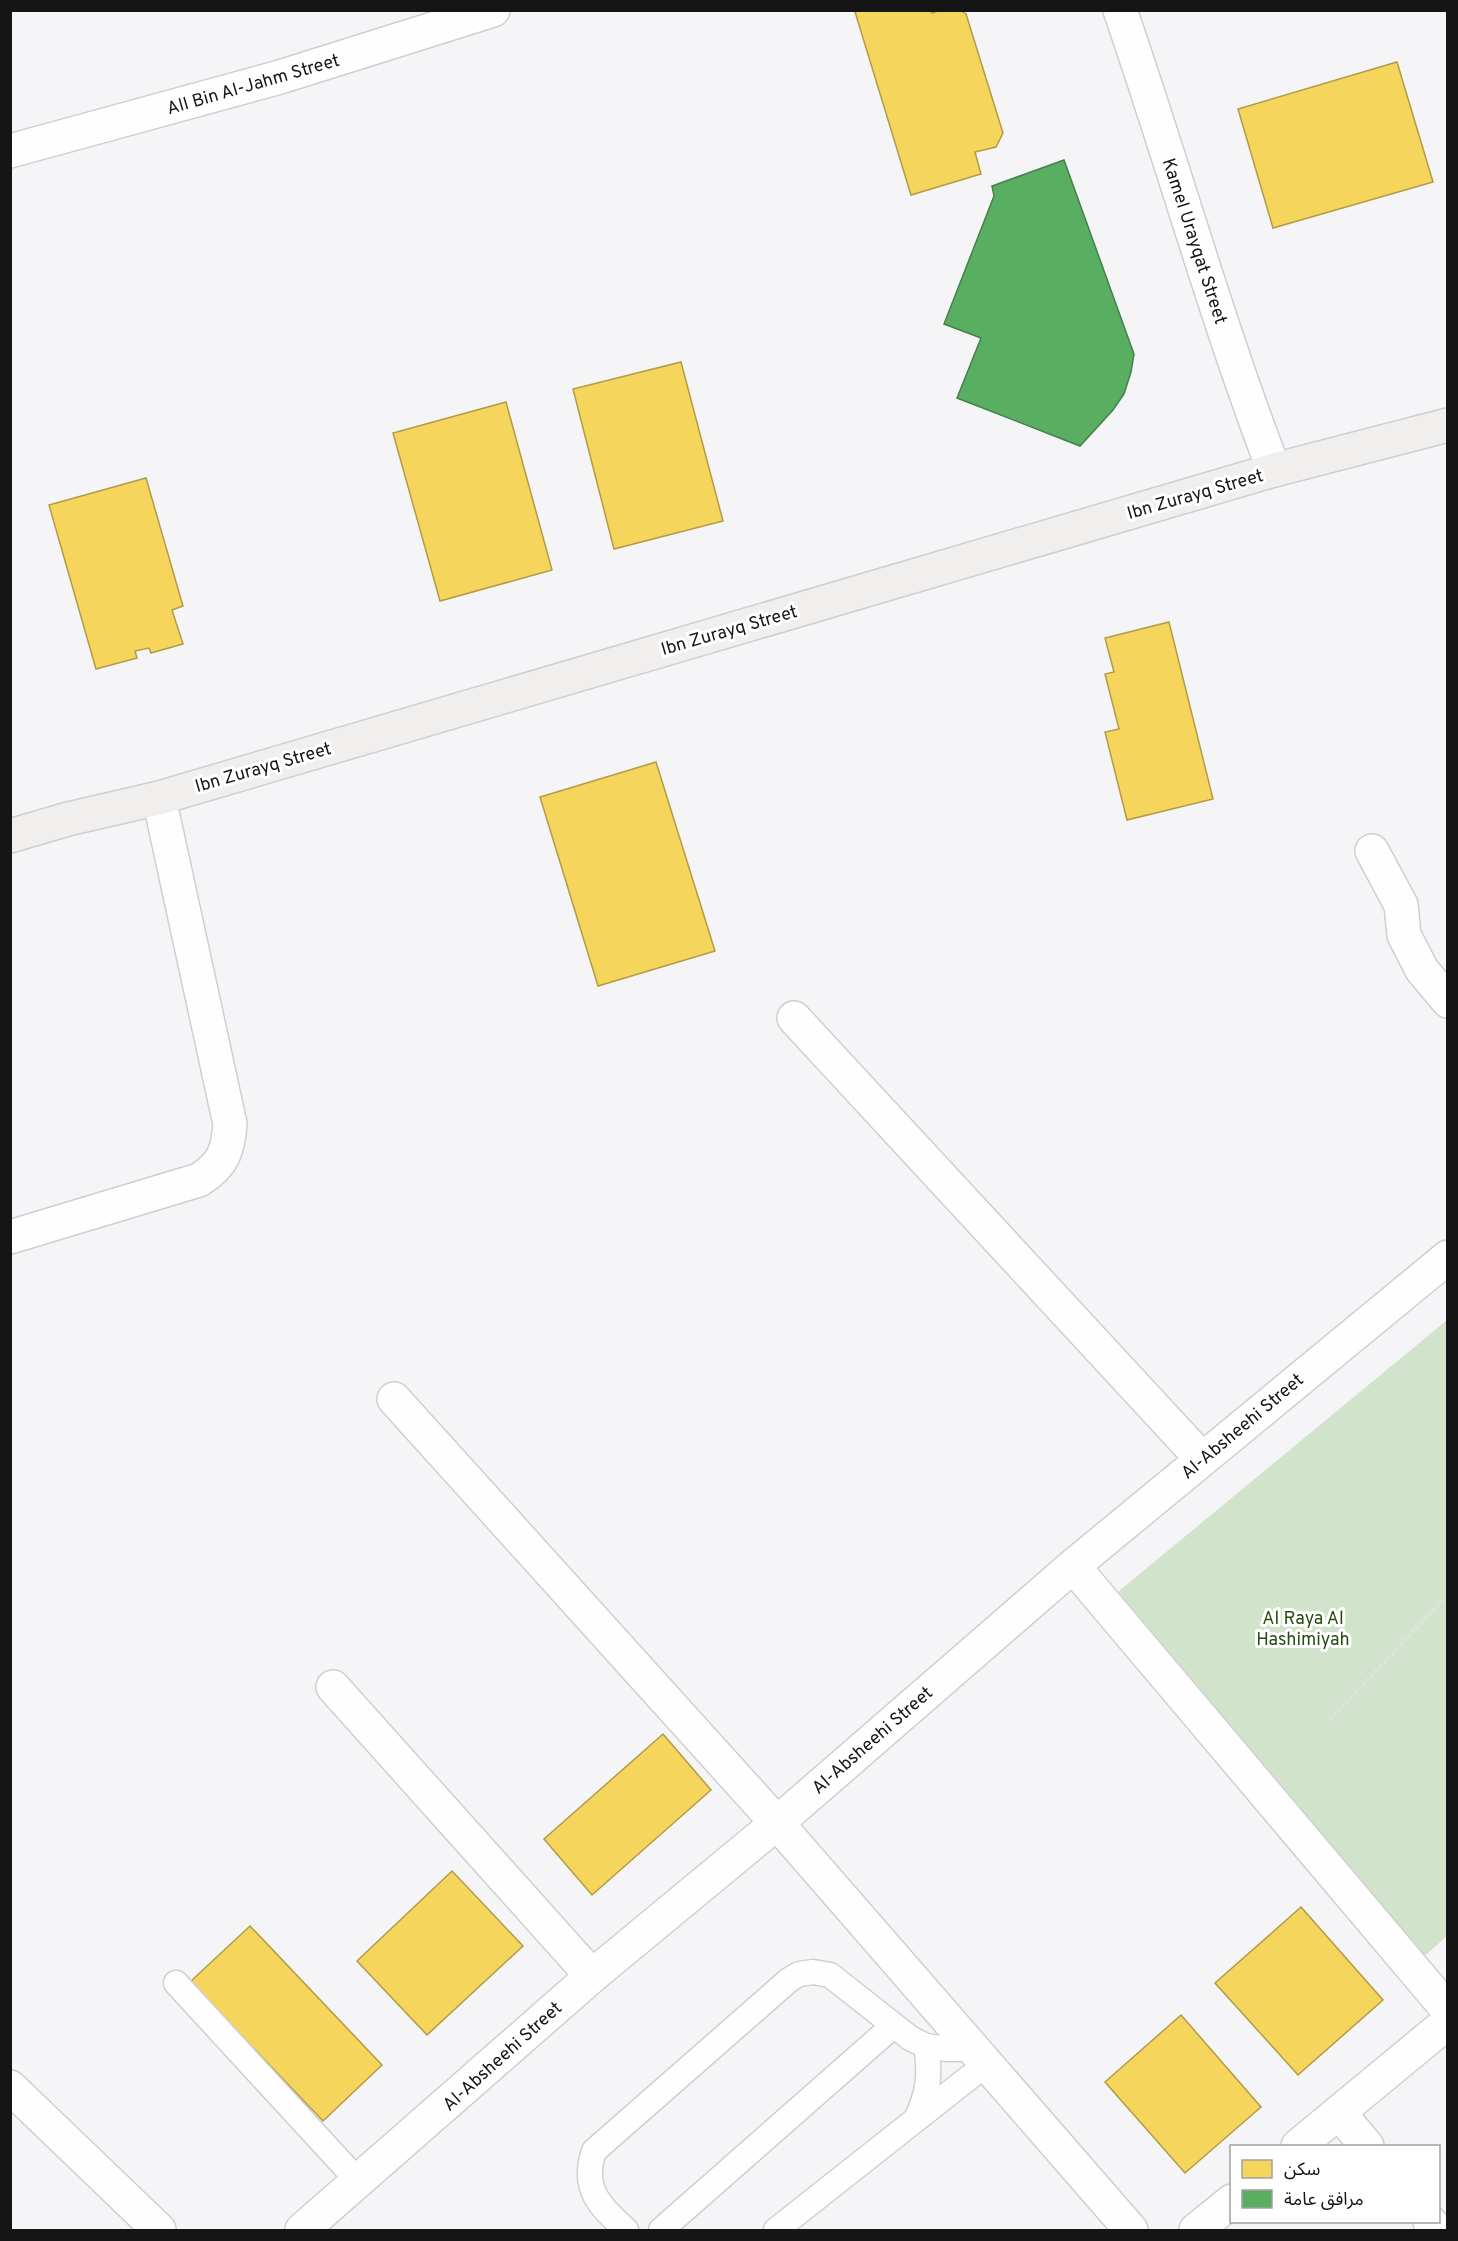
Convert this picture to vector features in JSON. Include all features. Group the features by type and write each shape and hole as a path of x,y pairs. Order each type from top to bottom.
{"street":[{"name":"AlI Bin Al-Jahm Street","path":"10,151 280,78 493,10"},
{"name":"Kamel Urayqat Street","path":"1120,10 1245,394 1274,470"},
{"name":"Ibn Zurayq Street","path":"10,836 68,819 159,798 1274,470 1448,425"},
{"path":"10,1237 199,1180 213,1172 228,1145 230,1124 159,798"},
{"path":"1372,851 1401,905 1404,935 1422,970 1448,1001"},
{"path":"794,1018 1202,1459"},
{"name":"Al-Absheehi Street","path":"302,2230 592,1976 777,1822 1073,1566 1448,1257"},
{"path":"394,1399 777,1822 1131,2230"},
{"path":"1073,1566 1448,2010"},
{"path":"333,1687 592,1976"},
{"path":"1299,2145 1448,2022"},
{"path":"10,2087 159,2230"},
{"path":"1339,2113 1366,2145"},
{"path":"1196,2230 1230,2203"}],"lane":[{"path":"626,2230 602,2209 591,2186 588,2168 594,2151 789,1980 799,1974 813,1972 830,1975 893,2026 926,2046 979,2057"},
{"path":"176,1983 359,2182"},
{"path":"661,2230 893,2026"},
{"path":"916,2119 924,2102 928,2084 929,2065 926,2046"},
{"path":"776,2230 916,2119 979,2057"}],"path":[{"path":"1330,1720 1448,1594"}],"green space":[{"name":"Al Raya Al Hashimiyah","path":"1447,1320 1447,1936 1408,1971 1096,1610"}],"building: سكن":[{"path":"859,10 931,10 932,13 941,10 960,10 966,14 1003,133 996,147 975,152 981,174 911,195 855,12"},
{"path":"1397,62 1433,182 1273,228 1238,109"},
{"path":"681,362 723,521 614,549 573,389"},
{"path":"506,402 552,570 440,601 393,433"},
{"path":"146,478 183,606 172,610 183,644 151,653 149,648 135,651 137,658 96,669 49,505"},
{"path":"1169,622 1213,799 1127,820 1105,732 1119,729 1105,674 1114,672 1105,638"},
{"path":"656,762 715,951 598,986 540,797"},
{"path":"663,1734 711,1790 592,1895 544,1839"},
{"path":"452,1871 523,1946 427,2035 357,1961"},
{"path":"1301,1907 1383,2000 1298,2075 1215,1983"},
{"path":"250,1926 382,2065 323,2121 190,1982"},
{"path":"1181,2015 1261,2107 1185,2173 1105,2082"}],"building: مرافق عامة":[{"path":"1064,160 1134,354 1124,394 1113,410 1080,446 957,398 981,338 944,324 994,196 992,186"}]}
